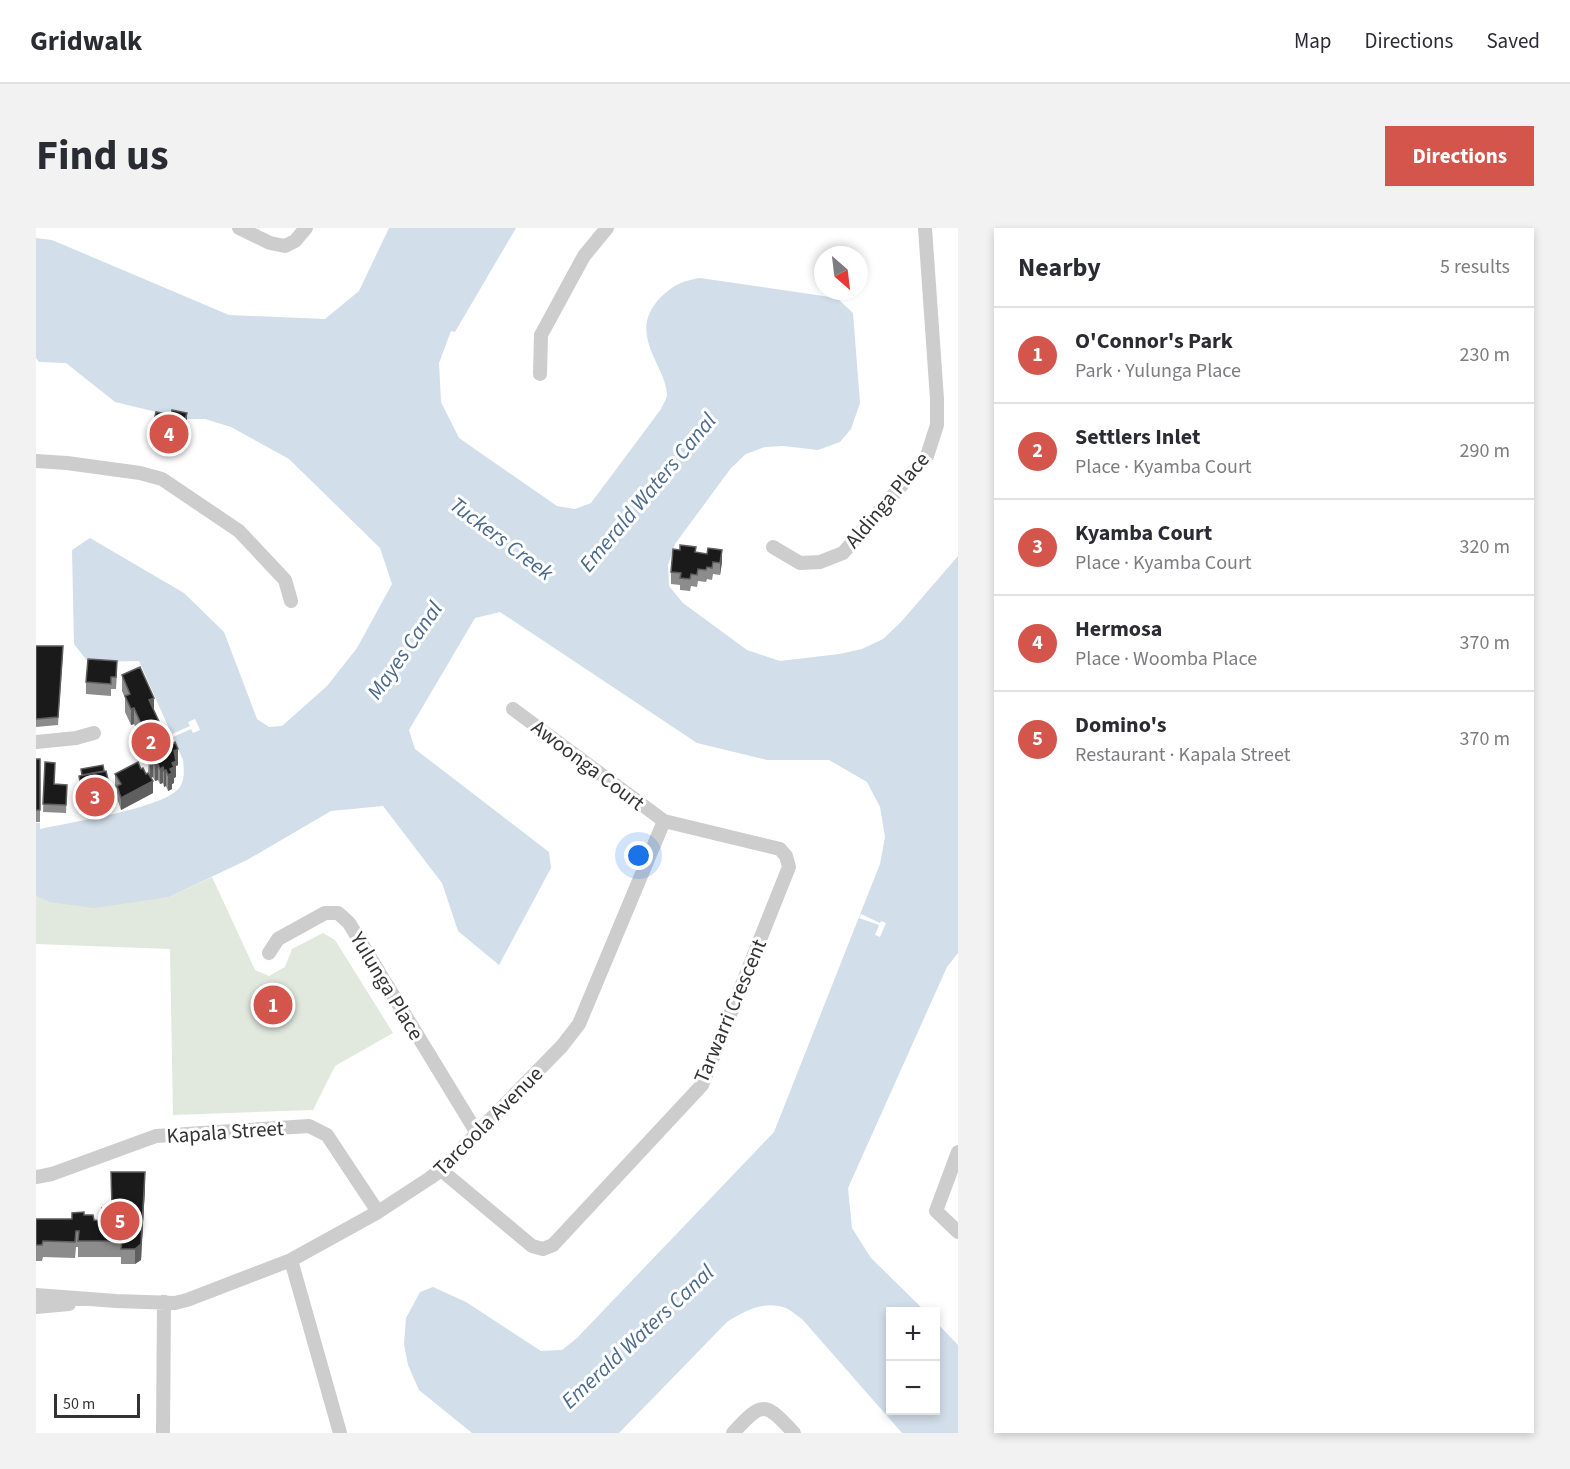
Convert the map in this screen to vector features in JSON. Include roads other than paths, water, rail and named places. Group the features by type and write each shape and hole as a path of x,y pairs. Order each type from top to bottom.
{"street":[{"path":"239,228 270,243 285,246 295,241 306,228"},
{"path":"540,374 542,335 584,256 607,228"},
{"name":"Aldinga Place","path":"773,547 800,562 820,562 843,553 927,456 937,424 937,399 925,228"},
{"path":"36,461 119,470 162,480 239,531 285,580 291,601"},
{"name":"Awoonga Court","path":"513,709 664,821"},
{"path":"36,742 76,738 94,733"},
{"name":"Tarcoola Avenue","path":"36,1295 116,1301 181,1302 291,1260 378,1212 441,1170 562,1046 579,1024 664,821"},
{"name":"Tarwarri Crescent","path":"441,1170 532,1246 543,1249 553,1245 702,1085 789,867 786,856 780,849 664,821"},
{"name":"Yulunga Place","path":"269,953 278,939 325,913 338,913 349,923 477,1132"},
{"name":"Kapala Street","path":"36,1177 52,1174 156,1136 309,1126 327,1135 378,1212"},
{"path":"958,1152 936,1211 958,1232"},
{"path":"291,1260 340,1433"},
{"name":"Tarcoola Avenue","path":"36,1307 116,1301"},
{"path":"163,1433 164,1302"},
{"path":"733,1433 754,1412 767,1409 773,1411 794,1433"}],"water":[{"path":"389,228 516,228 455,332 451,331 439,363 441,402 459,438 557,506 575,509 591,503 661,409 667,396 663,378 649,345 646,327 652,309 659,299 673,287 700,278 814,295 814,300 839,300 853,313 860,403 851,429 840,442 818,450 783,446 765,447 746,454 731,468 675,544 668,565 669,586 683,603 747,650 780,661 839,654 862,649 883,639 901,622 958,556 958,953 947,967 848,1188 852,1228 871,1258 921,1307 886,1307 886,1415 802,1319 788,1309 778,1306 755,1308 727,1322 619,1433 472,1433 419,1390 408,1365 404,1344 406,1318 420,1292 433,1287 466,1302 541,1351 562,1350 577,1338 774,1132 880,864 885,837 880,807 867,782 829,760 767,760 697,743 500,612 475,618 409,730 415,749 549,852 551,868 499,965 458,931 442,883 383,806 331,811 247,860 169,897 94,908 49,902 36,896 36,823 40,823 40,829 92,819 156,802 171,795 180,787 184,770 183,760 139,661 88,662 74,644 72,550 90,538 184,593 224,632 257,719 269,727 282,726 327,686 357,648 392,584 380,548 289,459 231,427 205,419 186,419 115,402 66,363 39,362 36,358 36,238 52,240 229,315 325,319 359,291"},
{"path":"940,1326 958,1345 958,1433 902,1433 886,1415 940,1415"}],"place":[{"name":"Hermosa","path":"169,434"},
{"name":"Settlers Inlet","path":"151,742"},
{"name":"Kyamba Court","path":"95,797"},
{"name":"O'Connor's Park","path":"273,1005"},
{"name":"Domino's","path":"120,1221"}],"water label":[{"name":"Emerald Waters Canal","path":"647,492"},
{"name":"Tuckers Creek","path":"502,538"},
{"name":"Mayes Canal","path":"404,650"},
{"name":"Emerald Waters Canal","path":"637,1336"}]}
